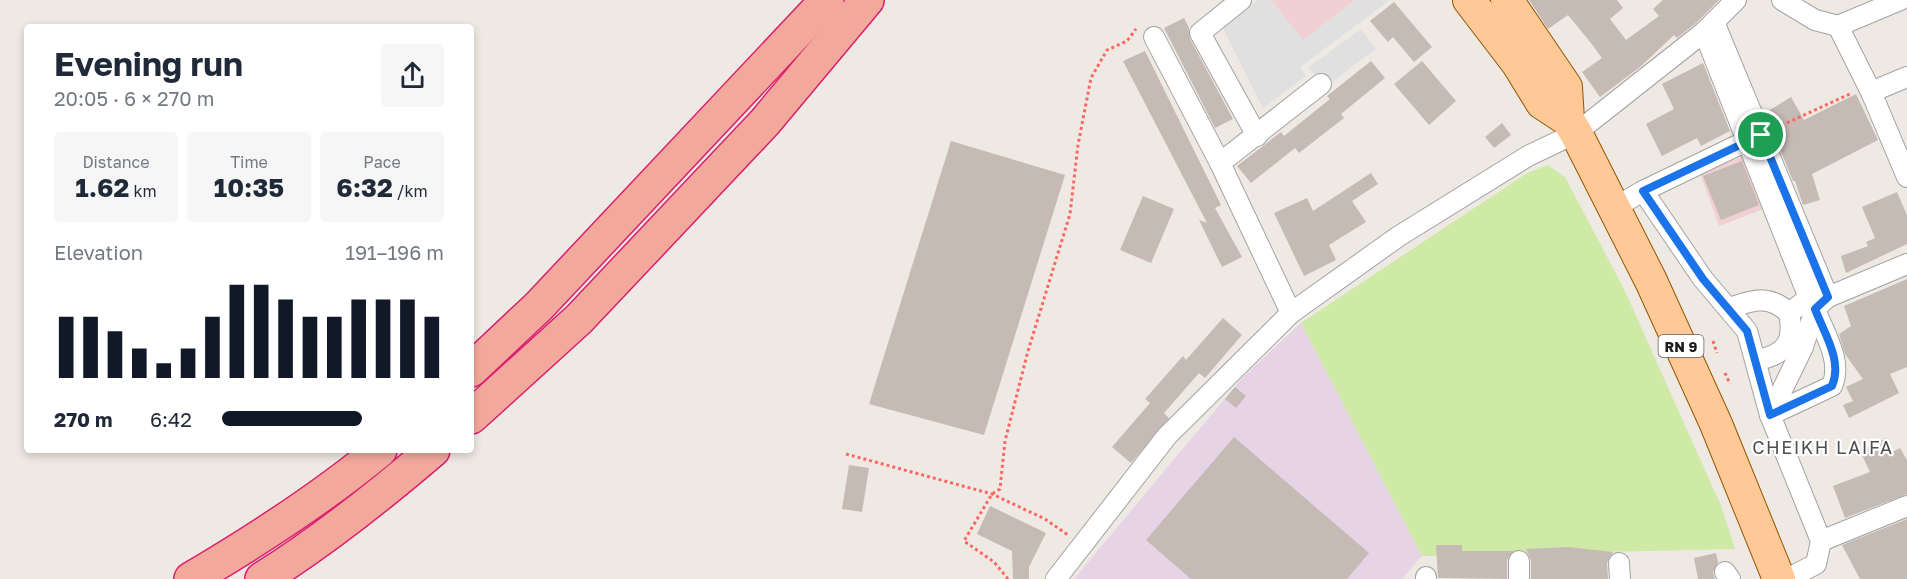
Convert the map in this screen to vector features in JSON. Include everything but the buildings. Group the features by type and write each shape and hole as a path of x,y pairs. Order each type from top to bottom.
{"highway":[{"path":"474,367 539,306 827,0"},
{"path":"474,414 579,320 765,122 867,0"},
{"path":"191,579 261,538 344,481 377,453"},
{"path":"262,579 301,554 368,505 430,453"}],"main road":[{"name":"RN 9","path":"1469,0 1518,64 1542,103 1572,127"},
{"name":"RN 9","path":"1507,0 1566,87 1572,127 1651,281 1716,424 1779,579"}],"street":[{"path":"1241,0 1200,33 1257,136"},
{"path":"1056,579 1167,436 1291,313 1400,236 1572,127 1709,27 1736,0"},
{"path":"1782,0 1815,20 1838,26 1900,0"},
{"path":"1838,26 1872,92 1907,177"},
{"path":"1709,27 1817,302 1837,365 1837,375 1832,386 1770,415"},
{"path":"1154,37 1220,163 1291,313"},
{"path":"1872,92 1907,77"},
{"path":"1220,163 1321,84"},
{"path":"1614,208 1643,191 1754,137"},
{"path":"1643,191 1703,279 1747,331 1757,360 1770,415 1821,542 1816,564 1787,579"},
{"path":"1789,313 1907,264"},
{"path":"1729,308 1765,300 1778,302 1789,313 1792,328 1788,343 1775,357 1757,360"},
{"path":"1770,415 1803,347 1817,302"},
{"path":"1821,542 1907,506"}],"path":[{"path":"1008,579 994,562 964,541 992,494 1000,489 1005,441 1028,351 1070,214 1078,145 1091,78 1107,50 1127,40 1136,29 1154,37"},
{"path":"1754,137 1855,92 1872,92"},
{"path":"1713,341 1717,353"},
{"path":"1725,372 1730,384"},
{"path":"846,454 992,494 1045,519 1082,544"}],"shaded area":[{"path":"1258,0 1271,0 1303,40 1355,0 1390,0 1300,67 1306,76 1263,108 1223,28"},
{"path":"1271,0 1355,0 1302,41"},
{"path":"1361,29 1376,49 1323,88 1309,67"},
{"path":"1747,155 1766,208 1719,226 1700,173"},
{"path":"1301,323 1422,556 1402,579 1074,579 1243,377"}],"green space":[{"path":"1548,165 1565,177 1624,289 1722,508 1735,549 1422,556 1301,323 1527,173"}],"district":[{"name":"CHEIKH LAIFA","path":"1823,447"}],"route":[{"path":"1761,135 1828,297 1815,309 1837,365 1837,375 1832,386 1770,415 1757,360 1747,331 1703,279 1643,191 1761,135"}]}
